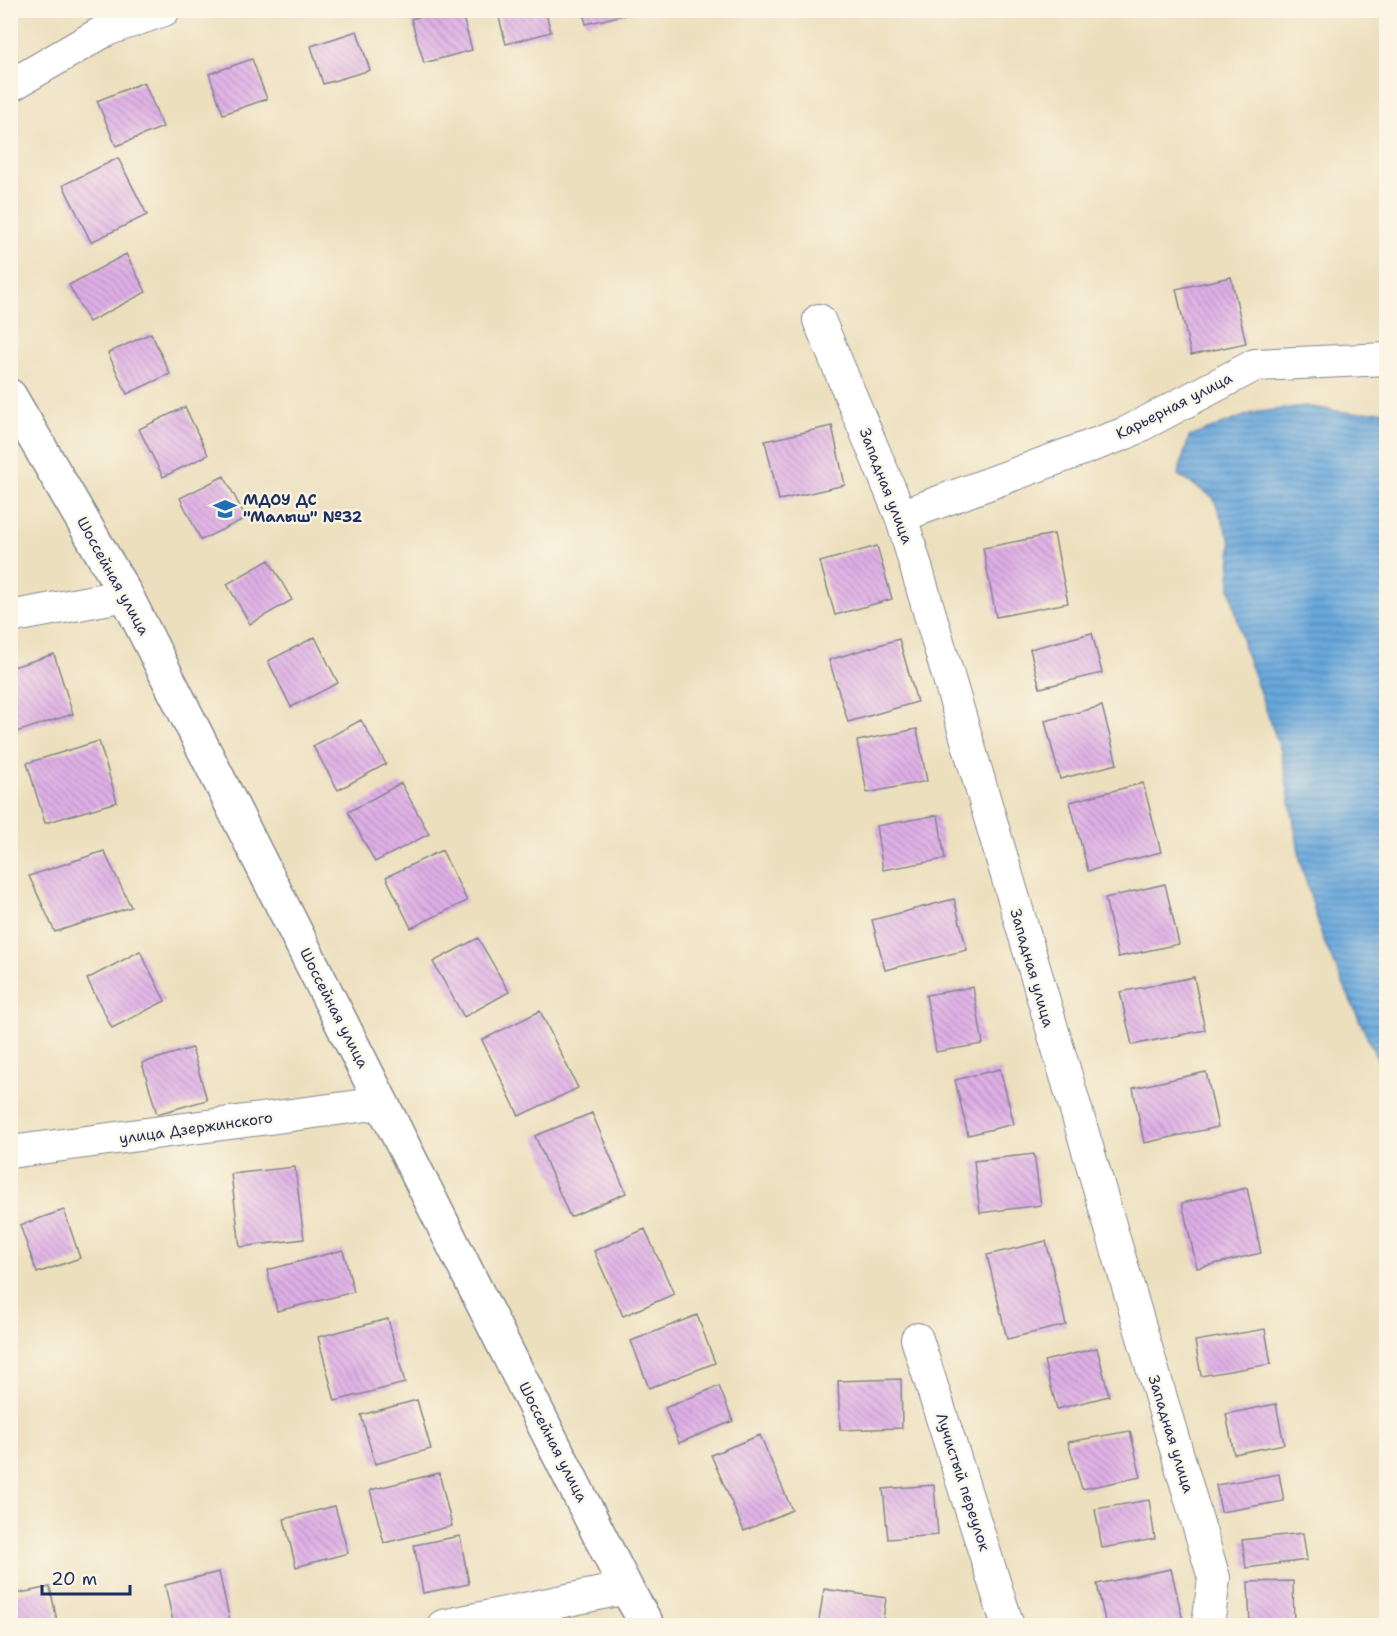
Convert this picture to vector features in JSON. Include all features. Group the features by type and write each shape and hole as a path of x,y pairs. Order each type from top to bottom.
{"main road":[{"name":"Шоссейная улица","path":"10,396 126,595 626,1588 648,1626"}],"street":[{"path":"10,86 106,30 164,10"},
{"name":"Западная улица","path":"819,320 900,516 1214,1578 1208,1626"},
{"name":"Карьерная улица","path":"900,516 1126,434 1255,365 1386,360"},
{"path":"10,617 126,595"},
{"name":"улица Дзержинского","path":"10,1152 382,1103"},
{"name":"Лучистый переулок","path":"917,1339 1008,1626"},
{"path":"442,1626 626,1588"}],"water":[{"path":"1304,406 1351,413 1386,411 1386,1079 1323,939 1302,868 1281,751 1245,651 1230,588 1231,542 1213,497 1178,475 1189,437 1253,413"}],"building":[{"path":"441,10 461,10 472,50 424,63 411,19"},
{"path":"497,10 545,10 551,32 506,44"},
{"path":"583,10 627,10 627,14 586,24"},
{"path":"357,31 370,70 323,84 311,46"},
{"path":"252,59 267,99 223,114 209,74"},
{"path":"144,82 163,127 116,146 97,101"},
{"path":"118,158 147,215 91,242 63,185"},
{"path":"126,254 146,292 89,322 69,285"},
{"path":"1231,277 1246,343 1191,355 1176,289"},
{"path":"151,333 170,374 127,394 108,353"},
{"path":"185,407 208,455 163,477 139,429"},
{"path":"832,426 845,485 779,500 765,441"},
{"path":"224,476 246,518 201,540 180,498"},
{"path":"1054,534 1068,603 996,617 983,548"},
{"path":"877,546 892,599 835,615 820,562"},
{"path":"269,560 292,600 250,624 227,584"},
{"path":"1092,633 1102,673 1040,688 1030,649"},
{"path":"315,637 338,683 291,707 268,661"},
{"path":"899,639 917,702 848,722 829,660"},
{"path":"54,654 73,714 10,734 10,668"},
{"path":"1102,706 1117,764 1060,779 1045,721"},
{"path":"361,720 386,764 338,790 313,746"},
{"path":"917,729 927,781 867,793 857,741"},
{"path":"99,741 117,802 45,823 27,763"},
{"path":"401,783 429,834 375,862 348,812"},
{"path":"1143,783 1161,852 1088,871 1070,802"},
{"path":"938,815 945,859 883,870 876,826"},
{"path":"442,850 467,901 411,928 386,877"},
{"path":"104,851 131,907 55,932 29,876"},
{"path":"1165,884 1179,944 1118,957 1105,898"},
{"path":"954,899 967,950 885,970 872,920"},
{"path":"478,938 509,992 464,1017 433,962"},
{"path":"140,951 165,1001 112,1028 87,979"},
{"path":"1194,977 1205,1030 1132,1045 1120,992"},
{"path":"973,987 983,1044 936,1052 926,995"},
{"path":"540,1011 578,1088 519,1116 482,1040"},
{"path":"192,1048 207,1100 157,1114 142,1063"},
{"path":"1000,1069 1014,1124 968,1135 955,1080"},
{"path":"1206,1072 1218,1127 1144,1143 1133,1088"},
{"path":"592,1113 626,1193 570,1217 535,1136"},
{"path":"1034,1154 1041,1205 980,1213 974,1161"},
{"path":"295,1167 304,1239 240,1247 231,1174"},
{"path":"1247,1188 1261,1253 1197,1268 1182,1203"},
{"path":"64,1210 80,1258 37,1273 20,1225"},
{"path":"645,1229 674,1294 623,1316 594,1251"},
{"path":"1046,1241 1066,1325 1007,1339 987,1255"},
{"path":"343,1250 354,1292 277,1311 267,1270"},
{"path":"697,1315 715,1363 649,1388 631,1341"},
{"path":"388,1319 405,1383 335,1401 318,1337"},
{"path":"1265,1329 1271,1364 1201,1376 1195,1341"},
{"path":"1097,1348 1109,1396 1057,1409 1044,1361"},
{"path":"901,1379 902,1428 840,1430 838,1381"},
{"path":"719,1386 733,1421 679,1443 665,1408"},
{"path":"417,1400 431,1449 375,1464 361,1415"},
{"path":"1276,1404 1284,1444 1234,1454 1226,1414"},
{"path":"1130,1431 1141,1477 1082,1489 1068,1442"},
{"path":"760,1435 792,1510 744,1531 711,1455"},
{"path":"439,1473 452,1526 384,1543 370,1490"},
{"path":"1279,1474 1284,1501 1221,1512 1216,1485"},
{"path":"934,1485 938,1535 888,1539 883,1489"},
{"path":"1149,1500 1155,1539 1102,1548 1095,1509"},
{"path":"335,1506 348,1553 296,1567 284,1519"},
{"path":"1303,1533 1307,1560 1246,1568 1242,1540"},
{"path":"460,1536 469,1584 423,1593 414,1545"},
{"path":"1171,1569 1184,1625 1106,1626 1097,1584"},
{"path":"219,1572 231,1626 174,1626 165,1585"},
{"path":"1293,1581 1294,1624 1250,1625 1248,1582"},
{"path":"50,1587 58,1626 10,1626 10,1595"},
{"path":"824,1589 886,1598 882,1626 818,1626"}],"place":[{"name":"МДОУ ДС \"Малыш\" №32","path":"225,509"}]}
